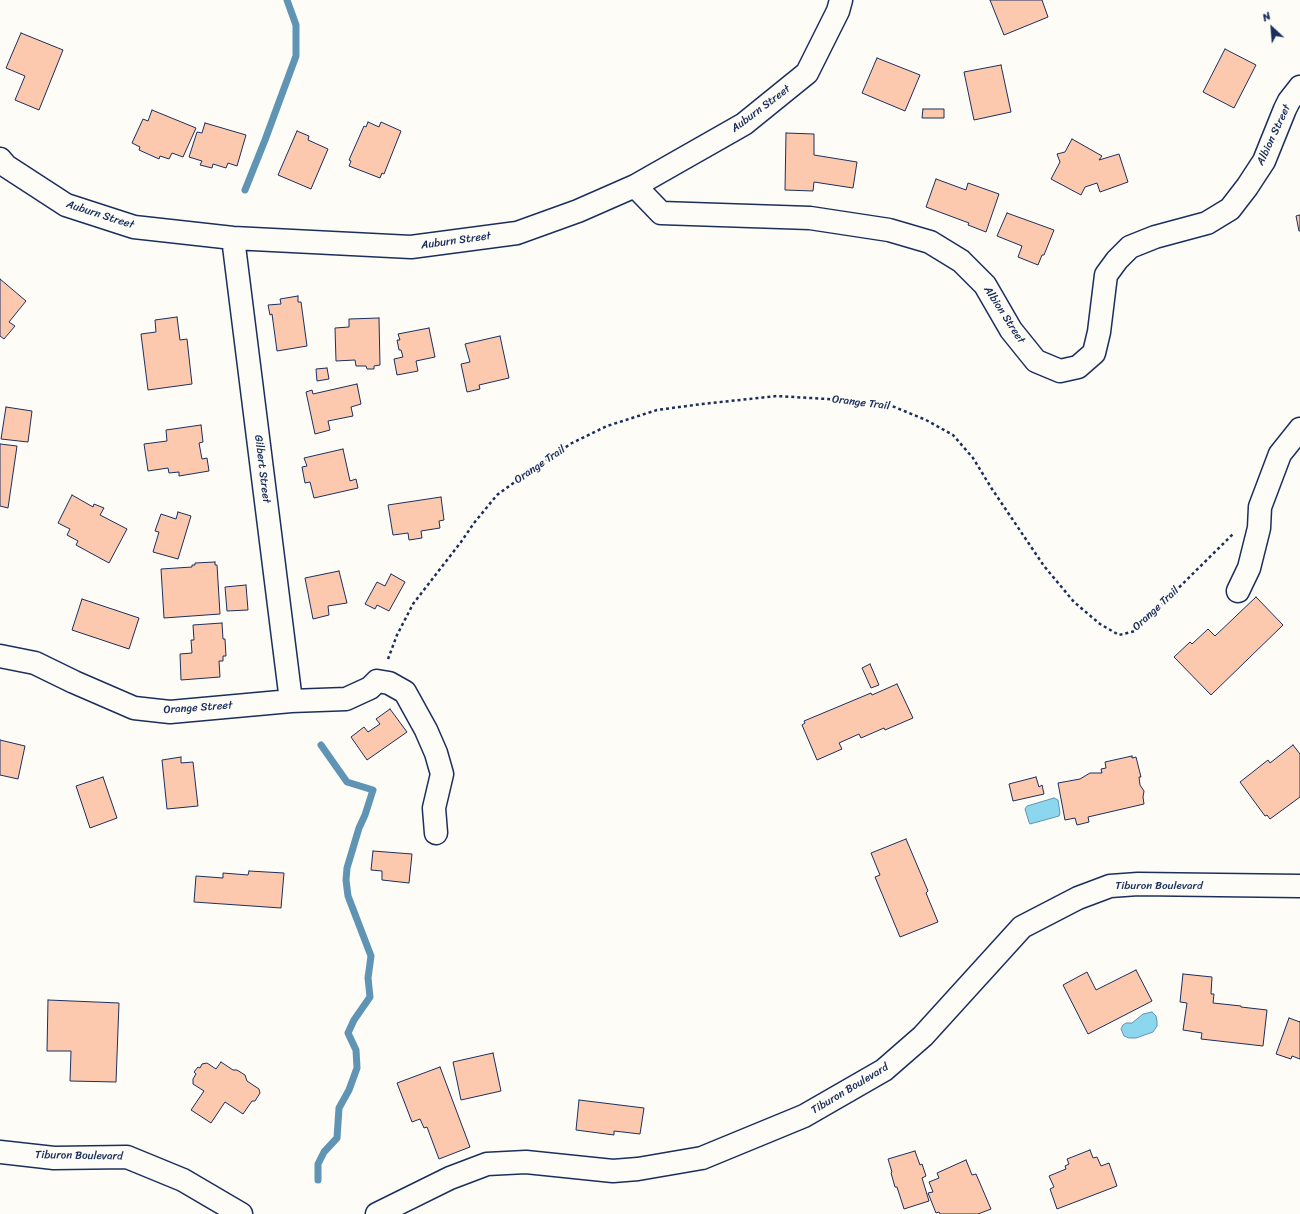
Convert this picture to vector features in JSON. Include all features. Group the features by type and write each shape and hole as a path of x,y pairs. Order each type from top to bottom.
{"street":[{"name":"Auburn Street","path":"0,159 6,166 66,205 134,227 233,238 411,247 517,232 578,211 635,186 744,124 807,73 838,11 841,0"},
{"name":"Albion Street","path":"635,186 661,213 810,218 889,230 930,242 960,261 985,285 1011,330 1036,361 1060,371 1078,367 1094,353 1100,325 1106,275 1117,260 1130,247 1207,223 1230,209 1264,161 1285,109 1300,87"},
{"name":"Gilbert Street","path":"233,238 291,701"},
{"path":"1238,591 1249,568 1259,528 1260,507 1280,454 1300,429"},
{"name":"Orange Street","path":"0,656 35,663 134,708 170,712 291,701 346,699 370,688 377,681"},
{"path":"377,681 389,682 405,692 426,730 436,753 442,774 434,808 436,833"},
{"name":"Tiburon Boulevard","path":"377,1214 450,1178 486,1164 526,1162 613,1171 638,1169 702,1158 804,1116 884,1070 923,1036 1022,927 1078,898 1110,886 1138,884 1254,887 1300,885"},
{"name":"Tiburon Boulevard","path":"0,1152 54,1158 128,1157 183,1180 241,1214"}],"path":[{"name":"Orange Trail","path":"377,681 387,663 397,635 413,604 453,553 474,523 498,495 534,468 572,443 607,426 657,410 777,396 844,400 892,406 926,420 953,435 973,458 1044,566 1074,602 1100,624 1119,635 1135,631 1260,507"}],"water":[{"path":"1054,798 1058,800 1059,816 1030,824 1025,809 1027,806"},
{"path":"1152,1012 1156,1016 1157,1021 1157,1026 1153,1032 1136,1038 1124,1036 1121,1029 1123,1025 1126,1023 1132,1023 1143,1014"}],"building":[{"path":"990,0 1042,0 1048,17 1004,35"},
{"path":"21,33 63,50 39,110 15,100 25,76 6,68"},
{"path":"1225,49 1256,65 1234,108 1203,92"},
{"path":"877,58 920,75 905,111 862,93"},
{"path":"1001,65 1011,112 974,120 964,72"},
{"path":"923,109 944,109 944,118 922,118"},
{"path":"152,110 196,128 183,157 172,153 169,159 160,156 159,159 139,150 140,147 132,143 143,119 148,121"},
{"path":"368,122 379,127 381,122 401,131 384,174 382,173 380,178 349,166 351,161 349,160 364,126 366,127"},
{"path":"205,123 246,135 237,166 228,163 226,168 213,164 212,168 200,165 202,161 189,157 197,132 202,133"},
{"path":"297,131 309,136 308,140 328,149 311,189 278,175"},
{"path":"786,133 814,134 814,155 857,162 853,188 814,182 813,191 785,190"},
{"path":"1072,139 1102,156 1099,160 1119,154 1128,182 1100,192 1097,183 1085,187 1081,195 1051,179 1060,162 1057,154 1065,152"},
{"path":"936,179 966,190 968,183 999,194 986,232 968,225 969,223 926,207"},
{"path":"1007,213 1054,230 1044,255 1042,255 1038,265 1018,257 1022,246 997,236"},
{"path":"1300,215 1300,231 1299,231 1296,216"},
{"path":"0,279 26,301 9,322 15,326 4,339 0,336"},
{"path":"298,296 298,302 301,302 307,346 277,351 272,314 270,315 268,305 281,304 280,299"},
{"path":"177,317 180,340 187,339 192,384 148,390 141,334 156,332 155,320"},
{"path":"379,318 380,365 374,366 374,369 367,369 366,366 356,366 355,360 336,361 335,328 349,327 349,319"},
{"path":"429,328 435,357 416,361 418,371 397,375 394,359 403,357 401,350 399,350 397,340 400,340 398,334"},
{"path":"500,336 509,378 479,385 480,389 467,392 461,364 470,362 465,344"},
{"path":"327,368 329,379 317,381 316,369"},
{"path":"357,384 361,404 351,407 353,416 328,421 330,430 315,434 306,392 312,390 313,394"},
{"path":"6,407 32,411 28,442 1,439"},
{"path":"201,425 203,442 199,443 202,459 207,458 209,471 179,476 179,472 169,473 168,468 148,471 144,444 167,441 166,430"},
{"path":"0,444 17,446 8,508 0,506"},
{"path":"343,449 350,481 356,479 358,488 314,498 310,482 305,483 302,467 307,466 304,458"},
{"path":"72,495 93,507 94,504 104,508 100,515 127,529 109,563 76,545 78,541 67,535 70,529 58,523"},
{"path":"441,497 444,520 439,521 440,528 421,531 422,538 409,540 408,533 393,535 388,505"},
{"path":"178,512 191,516 178,559 153,552 159,532 155,531 161,514 176,519"},
{"path":"215,562 215,565 217,565 220,614 164,618 161,569 192,567 195,563"},
{"path":"339,571 347,603 328,606 329,615 313,619 305,578"},
{"path":"391,574 405,582 389,611 377,605 375,609 365,604 377,582 385,586"},
{"path":"246,585 248,610 227,611 225,587"},
{"path":"1256,597 1283,625 1211,695 1174,657 1190,642 1192,644 1208,629 1215,636"},
{"path":"82,599 139,618 129,649 72,630"},
{"path":"222,623 226,656 223,656 223,661 219,661 220,677 181,680 180,654 192,653 191,640 194,640 193,625"},
{"path":"870,664 879,685 871,688 862,668"},
{"path":"897,684 913,718 861,738 859,734 839,743 842,749 817,760 802,725 805,723 804,721 871,693 872,695"},
{"path":"390,709 407,732 367,760 351,737 364,727 368,732 380,724 376,719"},
{"path":"0,740 25,746 18,779 0,775"},
{"path":"1293,745 1300,754 1300,797 1270,819 1267,815 1265,816 1240,782 1268,760 1270,763"},
{"path":"1132,756 1132,758 1136,757 1141,777 1139,777 1140,785 1144,791 1144,804 1088,817 1089,822 1077,825 1075,818 1065,820 1058,783 1080,779 1090,773 1102,773 1101,769 1106,768 1105,762"},
{"path":"181,757 181,763 193,762 198,806 167,809 162,760"},
{"path":"103,777 117,818 90,828 76,786"},
{"path":"1036,777 1039,787 1042,785 1044,794 1013,801 1009,784"},
{"path":"906,839 928,891 926,893 938,922 900,937 875,877 880,875 871,853"},
{"path":"373,851 412,854 409,883 382,880 382,871 371,870"},
{"path":"249,871 284,873 281,908 194,902 196,876 223,878 223,873 248,875"},
{"path":"1136,970 1152,1001 1088,1034 1063,985 1087,972 1096,990"},
{"path":"1183,974 1212,977 1211,994 1214,994 1213,1003 1267,1010 1263,1046 1201,1039 1202,1033 1183,1030 1187,1003 1180,1002"},
{"path":"48,1000 119,1003 116,1082 70,1081 71,1051 47,1051"},
{"path":"1289,1018 1300,1022 1300,1059 1292,1056 1291,1059 1276,1054"},
{"path":"493,1053 501,1091 461,1100 453,1062"},
{"path":"221,1062 233,1070 237,1070 245,1075 247,1081 259,1089 260,1093 243,1114 225,1102 211,1123 191,1110 204,1091 193,1084 193,1079 196,1074 194,1072 198,1067 200,1068 202,1064 207,1063 216,1069"},
{"path":"440,1067 470,1147 439,1159 427,1127 424,1128 420,1119 412,1122 397,1083"},
{"path":"579,1100 644,1108 640,1134 614,1131 614,1135 576,1130"},
{"path":"1090,1150 1093,1158 1097,1157 1101,1166 1109,1163 1117,1186 1057,1209 1050,1189 1054,1187 1049,1176 1066,1169 1065,1166 1069,1164 1067,1159"},
{"path":"915,1151 926,1176 922,1178 929,1201 904,1209 897,1187 895,1187 888,1159"},
{"path":"966,1160 972,1175 976,1174 991,1209 978,1214 936,1213 928,1193 933,1192 929,1182 939,1178 937,1173"}],"waterway":[{"path":"245,190 296,56 296,25 287,0"},
{"path":"318,1180 318,1164 324,1152 337,1138 339,1108 349,1090 357,1068 356,1050 348,1033 354,1020 370,997 368,978 371,956 348,896 346,880 347,868 359,828 373,790 347,782 321,745"}]}
